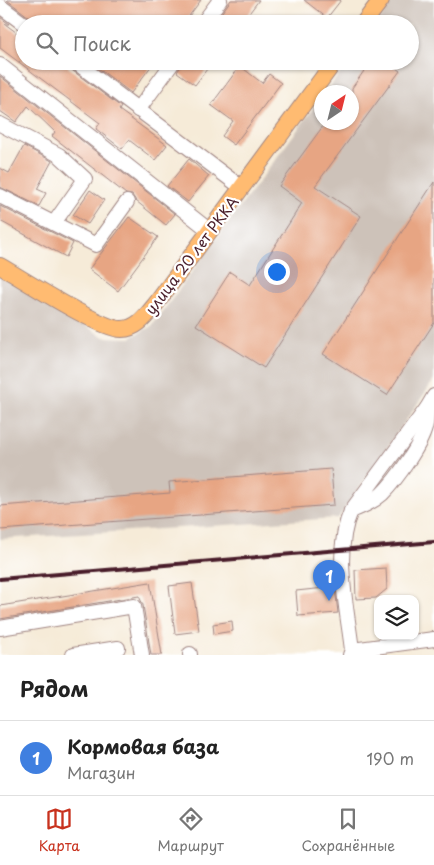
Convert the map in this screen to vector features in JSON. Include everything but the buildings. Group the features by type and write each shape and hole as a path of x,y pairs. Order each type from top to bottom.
{"main road":[{"path":"370,15 381,0"},
{"name":"улица 20 лет РККА","path":"0,266 101,324 122,329 138,324 155,306 328,70"}],"street":[{"path":"209,15 220,0"},
{"path":"0,6 15,17"},
{"path":"0,65 210,231"},
{"path":"86,70 242,188"},
{"path":"138,110 167,70"},
{"path":"0,124 59,155 85,179 54,223"},
{"path":"0,196 96,245 127,202"},
{"path":"430,402 351,511 345,524 342,539 342,567 351,653 434,639"},
{"path":"0,628 134,606 142,655"},
{"path":"73,655 118,648"}],"shaded area":[{"path":"394,0 434,0 434,380 338,518 0,539 0,275 104,337 130,338 152,326 314,107 314,130 359,130 359,85 331,85 342,70 419,70 419,15 383,15"}],"railway":[{"path":"0,579 434,542"}],"place":[{"name":"Кормовая база","path":"329,601"}]}
